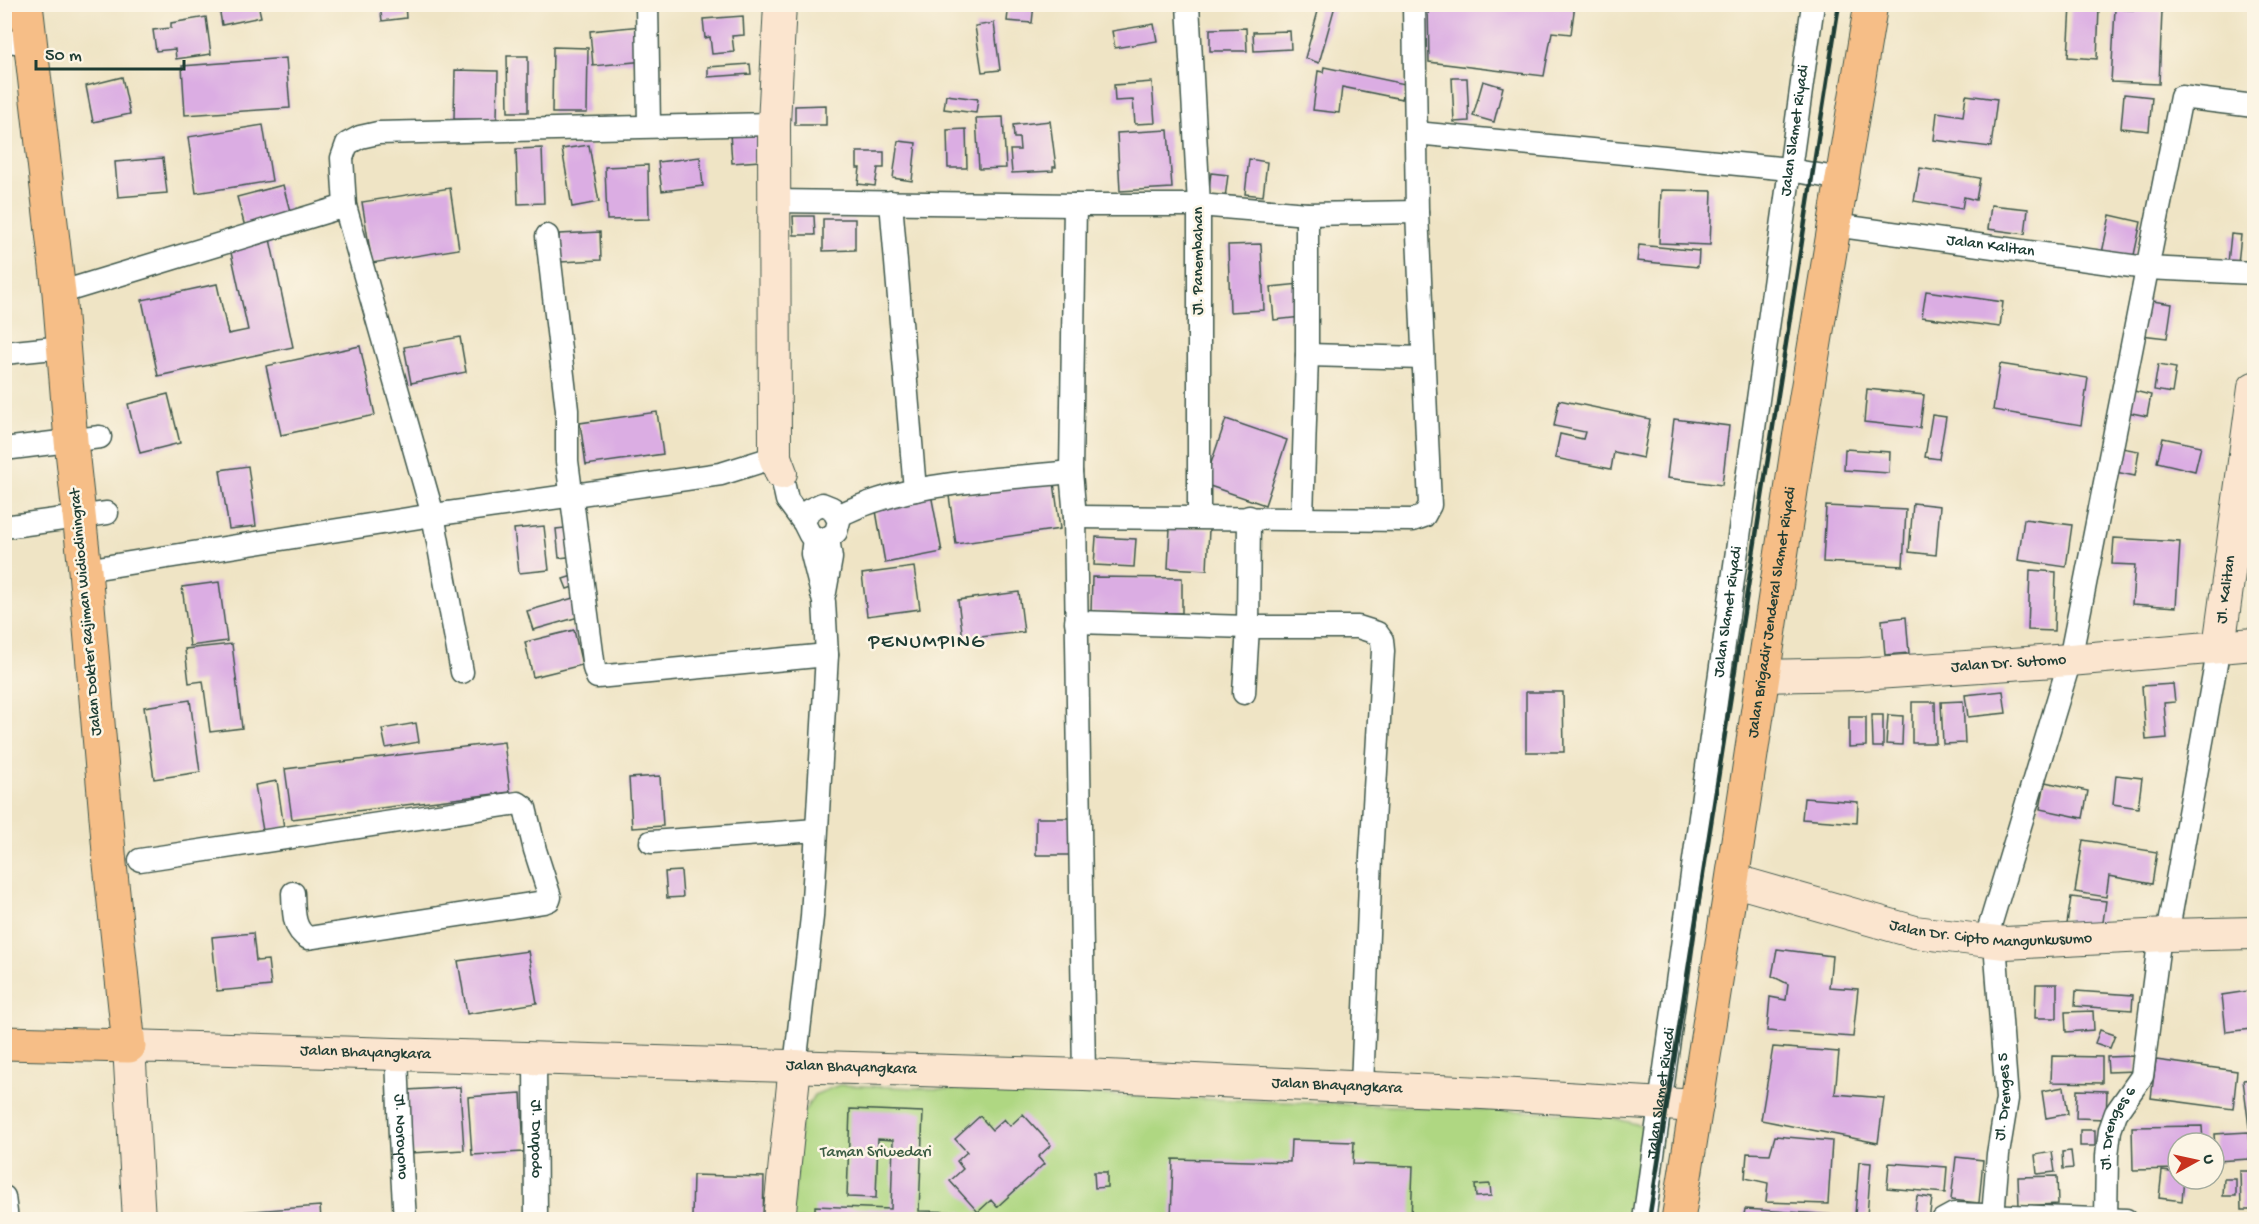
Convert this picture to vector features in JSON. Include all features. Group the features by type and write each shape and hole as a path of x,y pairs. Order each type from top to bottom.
{"main road":[{"name":"Jalan Dokter Rajiman Widiodiningrat","path":"26,4 17,42 59,293 64,347 85,439 93,515 85,570 110,864 129,1046 140,1220"},
{"path":"778,465 773,201 780,4"},
{"name":"Jalan Brigadir Jenderal Slamet Riyadi","path":"1678,1220 1841,179 1871,4"},
{"name":"Jl. Kalitan","path":"2219,647 2254,388"},
{"name":"Jalan Dr. Sutomo","path":"1763,676 1861,674 2070,660 2254,644"},
{"name":"Jalan Dr. Cipto Mangunkusumo","path":"1732,880 1914,932 1990,942 2254,933"},
{"name":"Jalan Bhayangkara","path":"4,1043 1084,1075 1362,1087 1697,1106"},
{"path":"779,1220 795,1066"}],"street":[{"path":"647,4 649,126"},
{"name":"Jl. Panembahan","path":"1188,4 1199,204 1199,517"},
{"path":"1075,517 1413,520 1424,516 1430,505 1417,213 1414,4"},
{"name":"Jalan Slamet Riyadi","path":"1644,1220 1813,4"},
{"path":"1990,942 2070,660 2181,97 2254,106"},
{"path":"462,672 433,515 345,206 342,158 347,144 360,137 378,133 774,124"},
{"path":"1416,133 1790,169 1841,179"},
{"path":"773,201 1075,206 1199,204 1307,214 1417,213"},
{"path":"891,202 915,489"},
{"path":"59,293 345,206"},
{"path":"1075,206 1071,471 1075,517 1084,1075"},
{"path":"1302,518 1307,355 1307,214"},
{"name":"Jalan Kalitan","path":"1834,225 2146,268 2254,273"},
{"path":"547,236 567,410 567,461 597,677 827,655"},
{"path":"4,353 64,347"},
{"path":"1307,355 1423,358"},
{"path":"4,449 85,439"},
{"path":"85,570 433,515 778,465 787,500 815,526 836,532 838,516 874,500 915,489 1071,471"},
{"path":"4,527 93,515"},
{"path":"1244,693 1248,627 1249,517"},
{"path":"795,1066 812,917 827,655 824,602 812,554 815,526"},
{"path":"1076,622 1248,627 1358,627 1377,633 1382,640 1362,1087"},
{"name":"Jl. Drenges 6","path":"2106,1219 2107,1156 2110,1130 2116,1113 2142,1076 2164,935 2219,647"},
{"path":"140,860 518,803 525,808 550,897 548,901 533,904 308,938 301,935 296,924 293,893"},
{"path":"651,842 816,830"},
{"name":"Jl. Drenges 5","path":"1990,942 2007,1099 1997,1161 1993,1216"},
{"name":"Jl. Noroyono","path":"397,1054 405,1220"},
{"name":"Jl. Drupodo","path":"534,1058 536,1220"},
{"path":"4,1197 7,1220"},
{"path":"1949,1217 2126,1220"}],"green space":[{"name":"Taman Sriwedari","path":"839,1085 1599,1114 1643,1126 1649,1134 1637,1219 792,1220 801,1117 814,1095"}],"building":[{"path":"234,4 258,4 261,17 222,25 219,7"},
{"path":"380,4 405,4 406,18 382,21"},
{"path":"1009,4 1034,4 1032,23 1007,21"},
{"path":"1320,4 1335,6 1319,63 1305,58"},
{"path":"1428,4 1575,4 1571,34 1552,32 1544,76 1429,62"},
{"path":"2071,6 2099,8 2097,59 2068,57"},
{"path":"2115,9 2162,11 2159,84 2111,82"},
{"path":"743,16 744,35 732,36 734,52 712,54 710,37 705,38 703,19"},
{"path":"206,17 211,54 176,59 175,49 156,51 153,30 171,28 171,23"},
{"path":"994,23 1000,70 982,72 975,26"},
{"path":"1154,24 1157,41 1115,48 1112,31"},
{"path":"642,26 645,61 593,66 590,31"},
{"path":"1246,28 1247,51 1210,51 1210,29"},
{"path":"1290,31 1291,49 1254,51 1253,32"},
{"path":"553,47 588,48 587,113 552,113"},
{"path":"507,56 528,56 528,112 508,112"},
{"path":"286,58 290,108 185,115 182,66"},
{"path":"750,64 751,74 708,77 708,67"},
{"path":"1324,67 1405,84 1402,99 1342,87 1339,113 1313,110 1318,71 1323,72"},
{"path":"455,70 498,71 497,120 454,119"},
{"path":"122,77 130,114 93,122 86,86"},
{"path":"1452,78 1467,78 1469,121 1454,122"},
{"path":"1483,81 1503,87 1494,122 1473,116"},
{"path":"1152,82 1155,123 1135,124 1133,100 1115,101 1114,85"},
{"path":"2124,94 2152,97 2149,131 2121,128"},
{"path":"946,95 978,99 976,113 944,109"},
{"path":"1966,95 1997,99 1991,147 1934,140 1937,112 1963,116"},
{"path":"826,105 826,125 795,125 795,106"},
{"path":"1003,117 1006,168 979,169 976,118"},
{"path":"1050,121 1056,167 1053,167 1053,171 1012,173 1010,150 1020,150 1019,138 1014,138 1013,125"},
{"path":"263,125 272,181 196,193 188,137"},
{"path":"966,129 967,168 948,168 947,130"},
{"path":"1168,130 1172,188 1120,191 1117,133"},
{"path":"758,131 760,161 732,163 730,133"},
{"path":"898,141 916,143 912,181 893,178"},
{"path":"589,145 599,202 572,207 562,149"},
{"path":"542,148 544,203 518,204 516,149"},
{"path":"857,152 884,152 884,168 878,168 875,186 858,184 860,168 857,168"},
{"path":"700,157 703,186 662,191 658,162"},
{"path":"163,158 167,193 118,197 115,162"},
{"path":"1249,159 1267,162 1263,196 1245,194"},
{"path":"648,165 649,219 607,220 605,167"},
{"path":"1920,168 1980,178 1976,200 1964,197 1962,209 1914,201"},
{"path":"1211,173 1228,175 1225,198 1208,196"},
{"path":"283,185 291,215 245,227 237,197"},
{"path":"450,188 459,249 372,263 362,202"},
{"path":"1661,190 1712,191 1710,245 1659,243"},
{"path":"1991,205 2028,209 2025,234 1988,229"},
{"path":"2110,215 2141,222 2133,260 2102,253"},
{"path":"793,216 814,216 815,235 794,235"},
{"path":"823,219 855,219 855,250 823,251"},
{"path":"600,232 601,260 560,262 559,234"},
{"path":"2231,234 2241,235 2238,264 2228,263"},
{"path":"270,239 293,347 158,376 142,300 217,284 228,334 248,330 230,248"},
{"path":"1261,244 1264,310 1230,312 1228,245"},
{"path":"1639,245 1699,251 1698,267 1637,261"},
{"path":"1300,284 1302,317 1274,320 1271,287"},
{"path":"1926,291 2003,302 2000,327 1922,317"},
{"path":"2146,300 2172,304 2167,338 2141,335"},
{"path":"460,337 466,372 411,383 404,347"},
{"path":"360,346 375,415 281,435 266,366"},
{"path":"2000,364 2088,378 2081,425 1993,410"},
{"path":"2158,365 2176,368 2172,393 2154,390"},
{"path":"1867,389 1924,395 1920,428 1864,422"},
{"path":"2126,389 2151,395 2147,416 2122,411"},
{"path":"168,394 180,443 140,453 128,404"},
{"path":"1559,400 1650,419 1643,458 1614,452 1611,469 1555,458 1560,434 1583,439 1585,432 1554,426"},
{"path":"657,412 663,454 586,465 580,423"},
{"path":"1932,415 1946,417 1939,459 1925,457"},
{"path":"1226,419 1287,440 1265,505 1204,484"},
{"path":"1674,419 1729,426 1722,485 1667,478"},
{"path":"2163,438 2201,446 2195,471 2157,462"},
{"path":"2116,447 2139,451 2135,476 2111,471"},
{"path":"1845,449 1890,452 1889,473 1844,470"},
{"path":"248,466 256,526 229,529 220,470"},
{"path":"1054,482 1060,529 956,544 949,496"},
{"path":"931,494 942,552 885,563 875,505"},
{"path":"1913,503 1940,506 1936,555 1909,552"},
{"path":"1826,506 1906,510 1903,566 1823,562"},
{"path":"2024,519 2072,525 2066,567 2018,560"},
{"path":"544,526 549,570 519,573 514,529"},
{"path":"574,527 576,556 559,558 556,529"},
{"path":"1170,527 1209,529 1207,570 1168,568"},
{"path":"1096,537 1136,539 1134,567 1094,565"},
{"path":"2114,538 2180,542 2176,607 2132,604 2135,565 2112,564"},
{"path":"914,567 920,609 867,616 862,574"},
{"path":"2030,570 2056,572 2054,631 2028,630"},
{"path":"579,574 582,584 567,589 563,579"},
{"path":"1092,577 1182,578 1182,613 1091,612"},
{"path":"219,582 227,641 190,646 182,587"},
{"path":"1019,592 1024,632 963,639 958,600"},
{"path":"577,597 582,616 533,630 527,611"},
{"path":"1906,617 1909,653 1885,655 1882,620"},
{"path":"574,630 582,665 533,677 525,642"},
{"path":"232,644 242,728 210,732 203,681 189,683 185,649"},
{"path":"2173,684 2175,702 2164,703 2167,738 2146,740 2142,686"},
{"path":"2003,691 2006,713 1968,717 1965,695"},
{"path":"1526,692 1563,692 1564,752 1526,752"},
{"path":"190,700 200,772 154,779 144,707"},
{"path":"1963,701 1965,743 1943,744 1941,702"},
{"path":"1912,702 1935,702 1936,743 1912,743"},
{"path":"1872,715 1883,715 1883,747 1873,747"},
{"path":"1888,715 1903,716 1902,745 1886,744"},
{"path":"1849,717 1866,717 1866,746 1849,747"},
{"path":"416,723 419,742 386,748 382,729"},
{"path":"504,742 510,792 292,819 285,769"},
{"path":"2116,775 2142,778 2138,808 2113,804"},
{"path":"660,776 663,826 632,828 629,778"},
{"path":"277,781 284,828 263,831 255,785"},
{"path":"2045,782 2088,791 2083,818 2040,809"},
{"path":"1804,798 1858,802 1857,823 1802,819"},
{"path":"1036,818 1071,818 1071,855 1036,855"},
{"path":"2083,840 2157,852 2152,884 2109,876 2106,897 2075,892"},
{"path":"681,871 683,897 667,898 665,872"},
{"path":"2071,897 2106,901 2102,929 2067,924"},
{"path":"253,933 256,961 268,960 271,986 217,991 212,937"},
{"path":"1777,949 1832,956 1829,987 1858,989 1853,1037 1767,1031 1770,997 1786,1000 1788,984 1772,976"},
{"path":"528,951 537,1003 467,1014 458,961"},
{"path":"2036,984 2057,984 2057,1018 2035,1018"},
{"path":"2076,991 2133,995 2132,1010 2075,1006"},
{"path":"2248,991 2252,1029 2226,1032 2222,995"},
{"path":"2093,1011 2094,1030 2066,1032 2065,1012"},
{"path":"2100,1030 2115,1035 2110,1048 2095,1043"},
{"path":"1773,1047 1839,1052 1835,1094 1884,1098 1878,1143 1761,1120"},
{"path":"2052,1056 2102,1057 2102,1083 2051,1082"},
{"path":"2135,1056 2136,1071 2108,1072 2107,1057"},
{"path":"2156,1060 2237,1071 2233,1109 2151,1098"},
{"path":"2254,1079 2254,1126 2249,1127 2243,1080"},
{"path":"460,1087 464,1150 410,1153 407,1090"},
{"path":"2064,1087 2068,1114 2046,1118 2042,1091"},
{"path":"2077,1090 2107,1091 2106,1119 2076,1118"},
{"path":"521,1093 524,1152 472,1155 468,1097"},
{"path":"850,1109 923,1112 919,1211 963,1212 962,1220 815,1220 815,1206 891,1209 893,1140 878,1139 876,1198 847,1197"},
{"path":"1023,1114 1051,1145 1038,1157 1044,1164 997,1207 991,1200 978,1212 950,1181 963,1169 957,1161 967,1152 955,1139 980,1116 992,1130 1004,1119 1010,1126"},
{"path":"2202,1126 2202,1131 2166,1131 2166,1169 2133,1170 2132,1127"},
{"path":"2080,1130 2095,1130 2095,1146 2080,1146"},
{"path":"2248,1132 2250,1159 2226,1160 2226,1133"},
{"path":"1775,1136 1832,1141 1828,1204 1766,1202 1768,1183 1745,1178 1747,1153 1770,1154"},
{"path":"1291,1140 1354,1142 1353,1164 1413,1166 1411,1220 1171,1220 1173,1159 1290,1162"},
{"path":"2071,1151 2073,1168 2063,1169 2062,1152"},
{"path":"2052,1152 2055,1172 2037,1174 2035,1155"},
{"path":"1956,1157 1983,1160 1979,1203 1951,1200"},
{"path":"1859,1162 1871,1163 1867,1216 1855,1215"},
{"path":"1889,1163 1947,1167 1945,1193 1887,1188"},
{"path":"2162,1171 2166,1172 2166,1191 2183,1191 2182,1201 2159,1198"},
{"path":"2240,1171 2254,1171 2254,1210 2241,1210"},
{"path":"1094,1172 1107,1172 1107,1187 1095,1188"},
{"path":"693,1175 764,1177 763,1219 692,1217"},
{"path":"2057,1176 2058,1204 2019,1206 2018,1177"},
{"path":"2226,1179 2236,1179 2236,1196 2223,1196 2223,1191 2226,1191"},
{"path":"1490,1184 1491,1196 1476,1197 1475,1185"},
{"path":"1917,1196 1932,1198 1929,1220 1914,1220"},
{"path":"320,1206 321,1220 227,1220 227,1213"},
{"path":"1745,1209 1835,1215 1834,1220 1743,1220"}],"railway":[{"path":"1649,1220 1839,4"}],"district":[{"name":"PENUMPING","path":"927,643"}]}
